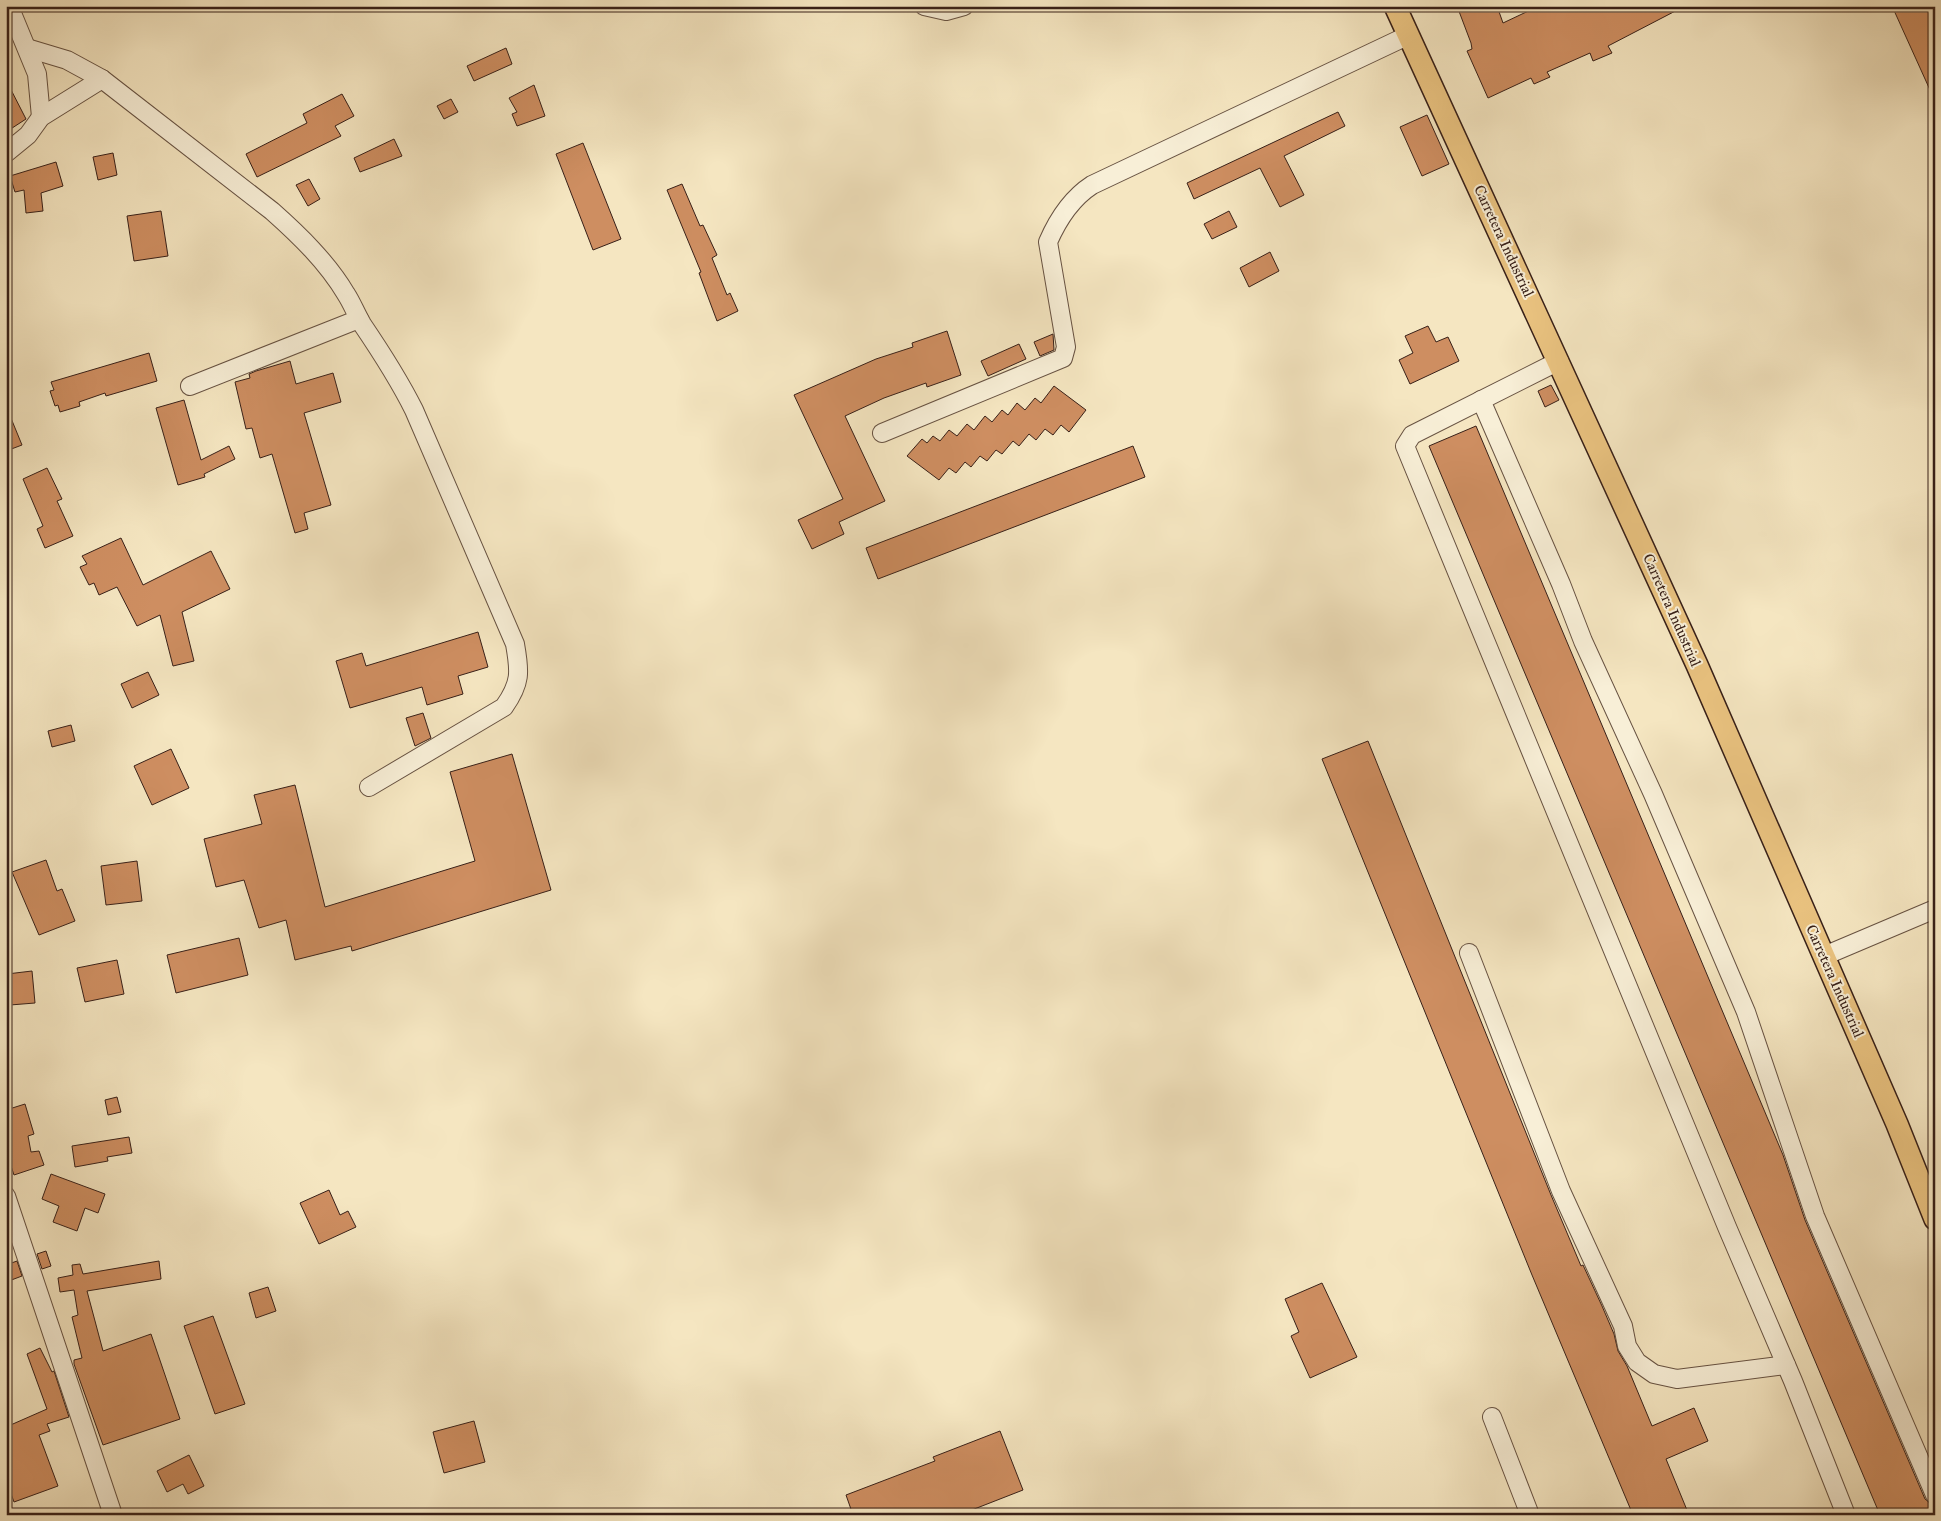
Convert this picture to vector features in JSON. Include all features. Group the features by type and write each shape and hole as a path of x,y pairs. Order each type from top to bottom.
{"main road":[{"name":"Carretera Industrial","path":"1395,6 1697,665 1897,1124 1935,1219"}],"street":[{"path":"9,6 37,74 41,117"},
{"path":"924,6 946,12 964,6"},
{"path":"882,434 1063,358 1066,347 1048,242 1055,226 1079,193 1092,185 1409,35"},
{"path":"26,48 67,60 102,79 294,230 319,256 341,286 359,319 400,383 414,410 515,644 520,670 516,689 504,707 369,787"},
{"path":"6,153 28,135 41,117 102,79"},
{"path":"190,386 359,319"},
{"path":"1559,361 1412,436 1405,446 1786,1365 1846,1515"},
{"path":"1481,400 1558,576 1582,641 1653,794 1746,1012 1815,1216 1935,1495"},
{"path":"1824,956 1935,909"},
{"path":"1469,953 1562,1191 1623,1326 1627,1346 1637,1362 1654,1374 1677,1379 1786,1365"},
{"path":"6,1196 113,1515"},
{"path":"1492,1417 1530,1515"}],"building":[{"path":"1457,6 1497,6 1503,23 1539,6 1685,6 1608,46 1612,53 1593,61 1590,53 1547,72 1550,77 1534,84 1531,78 1488,98 1467,51 1472,49 1471,43"},
{"path":"1892,6 1935,6 1935,101"},
{"path":"506,48 512,64 474,81 467,66"},
{"path":"6,80 26,119 6,132"},
{"path":"534,85 545,116 517,126 512,114 517,112 509,98"},
{"path":"342,94 354,116 335,126 341,136 257,177 246,154 307,123 303,114"},
{"path":"451,99 458,112 444,119 437,106"},
{"path":"1338,112 1345,126 1284,156 1304,195 1280,207 1260,168 1194,199 1187,183"},
{"path":"1427,115 1449,164 1422,176 1400,127"},
{"path":"394,139 402,156 360,172 354,158"},
{"path":"583,143 621,239 593,250 556,154"},
{"path":"113,153 117,175 98,180 93,157"},
{"path":"56,162 63,186 41,193 43,211 26,213 24,190 15,192 10,176"},
{"path":"309,179 320,199 308,206 296,185"},
{"path":"682,184 700,226 703,225 717,255 712,258 727,295 730,293 738,311 717,321 699,273 701,272 667,190"},
{"path":"161,211 168,256 134,261 127,216"},
{"path":"1229,211 1237,227 1212,239 1204,224"},
{"path":"1270,252 1279,271 1249,287 1240,268"},
{"path":"1428,326 1436,342 1448,337 1459,361 1410,384 1399,360 1413,353 1405,336"},
{"path":"947,331 961,375 927,387 926,383 884,398 845,416 885,501 839,522 844,534 812,549 798,520 843,499 794,395 876,359 913,347 912,343"},
{"path":"1053,334 1054,350 1040,356 1034,342"},
{"path":"1019,344 1026,359 988,376 981,361"},
{"path":"149,353 157,381 106,396 105,393 79,402 80,406 60,412 58,405 55,406 50,391 54,390 51,382"},
{"path":"290,361 296,384 333,373 341,402 304,413 331,505 304,513 308,529 295,533 272,454 260,458 252,428 246,429 235,382 250,378 249,374 256,371"},
{"path":"1551,385 1559,400 1545,407 1538,391"},
{"path":"1054,386 1086,410 1069,432 1061,425 1053,435 1045,429 1036,440 1029,434 1019,446 1013,441 1002,454 996,450 987,461 980,456 971,467 965,462 956,473 949,468 939,480 907,456 922,439 927,443 933,436 940,441 949,430 957,436 967,424 974,430 985,416 992,422 1002,410 1008,415 1017,403 1025,410 1035,398 1041,403"},
{"path":"184,400 201,460 229,446 235,459 204,474 205,477 178,485 156,408"},
{"path":"6,406 22,445 6,451"},
{"path":"1476,426 1783,1155 1805,1220 1925,1499 1931,1504 1935,1515 1880,1515 1429,446"},
{"path":"1133,446 1145,477 878,579 866,548"},
{"path":"47,468 62,499 57,501 73,536 45,548 37,529 43,526 23,479"},
{"path":"121,538 143,585 211,551 230,589 182,612 194,661 173,666 160,615 137,626 117,587 99,595 94,583 89,585 80,567 87,564 82,556"},
{"path":"478,632 488,667 458,676 463,694 427,705 422,687 350,708 336,661 362,653 366,666"},
{"path":"148,672 159,695 132,708 121,684"},
{"path":"423,713 431,738 415,746 406,718"},
{"path":"71,725 75,741 52,747 48,731"},
{"path":"1368,741 1551,1195 1581,1266 1583,1265 1602,1306 1614,1334 1618,1351 1627,1366 1652,1426 1694,1408 1708,1441 1666,1459 1689,1515 1633,1515 1532,1275 1322,759"},
{"path":"171,749 189,788 152,805 134,766"},
{"path":"512,754 551,890 352,951 351,946 295,960 286,920 259,928 244,880 216,887 204,839 262,824 254,795 295,785 325,907 475,861 450,772"},
{"path":"46,860 57,891 62,889 75,921 39,935 12,872"},
{"path":"137,861 142,901 106,905 101,866"},
{"path":"239,938 248,975 176,993 167,955"},
{"path":"117,960 124,994 85,1002 77,968"},
{"path":"32,971 35,1003 10,1005 7,974"},
{"path":"117,1097 121,1112 108,1115 105,1100"},
{"path":"25,1104 34,1134 28,1136 31,1152 39,1151 44,1165 14,1175 6,1151 6,1110"},
{"path":"129,1137 132,1153 107,1157 108,1161 75,1167 72,1146"},
{"path":"51,1174 105,1194 98,1213 85,1208 77,1231 53,1222 59,1206 42,1199"},
{"path":"329,1190 340,1215 348,1211 356,1227 319,1244 300,1203"},
{"path":"46,1251 51,1266 42,1269 37,1254"},
{"path":"17,1261 22,1276 6,1282 6,1265"},
{"path":"159,1261 161,1279 87,1291 103,1351 151,1334 180,1419 103,1445 74,1364 74,1360 82,1358 72,1317 78,1315 74,1290 60,1292 58,1278 73,1275 72,1265 80,1264 83,1274"},
{"path":"1322,1283 1357,1357 1310,1378 1291,1336 1299,1332 1285,1299"},
{"path":"268,1287 276,1311 256,1318 249,1293"},
{"path":"213,1316 245,1404 215,1414 184,1326"},
{"path":"40,1348 52,1372 54,1371 69,1417 47,1424 50,1431 39,1435 58,1486 14,1502 6,1480 6,1427 47,1409 27,1354"},
{"path":"474,1421 485,1462 444,1473 433,1432"},
{"path":"1000,1431 1023,1490 959,1515 853,1515 846,1495 935,1461 933,1457"},
{"path":"189,1455 204,1486 188,1494 183,1484 167,1492 157,1471"}]}
